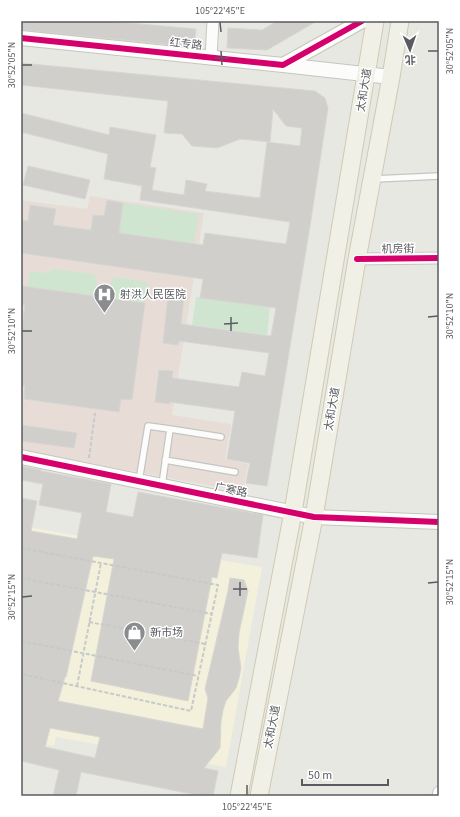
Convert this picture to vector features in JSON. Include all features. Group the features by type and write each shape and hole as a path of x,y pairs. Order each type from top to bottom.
{"main road":[{"name":"太和大道","path":"238,796 293,512 375,21"},
{"name":"太和大道","path":"259,796 314,517 357,259 400,21"}],"street":[{"path":"211,57 213,21"},
{"path":"283,65 362,21"},
{"name":"红专路","path":"21,38 391,77"},
{"name":"机房街","path":"357,259 439,258"},
{"name":"广寒路","path":"21,457 314,517 439,522"},
{"path":"438,796 439,792"}],"lane":[{"path":"372,179 439,176"},
{"path":"139,481 148,426 221,437"},
{"path":"162,486 170,429"},
{"path":"166,460 235,472"}],"path":[{"path":"87,471 94,413"},
{"path":"21,548 218,585 191,711 21,674"},
{"path":"77,686 101,563"},
{"path":"21,578 212,614"},
{"path":"89,622 205,644"},
{"path":"21,641 198,676"}],"shaded area":[{"name":"射洪人民医院","path":"90,196 204,213 172,415 231,424 225,459 248,464 243,492 21,450 21,200 87,209"},
{"name":"新市场","path":"21,526 262,567 226,767 56,737 54,746 21,738"}],"green space":[{"path":"123,203 199,214 194,244 119,233"},
{"path":"54,269 94,274 97,281 95,296 27,287 30,271 46,273"},
{"path":"114,277 148,282 145,303 108,298 110,284"},
{"path":"196,297 270,307 267,335 192,325"}],"building":[{"path":"21,21 106,21 196,29 194,47 21,30"},
{"path":"277,21 317,21 267,50 227,48 228,28 262,30"},
{"path":"21,63 315,91 325,98 328,108 267,486 246,483 250,463 227,459 235,411 170,402 169,404 155,402 159,370 173,371 172,378 239,387 242,372 265,376 269,353 179,341 178,345 163,343 168,296 184,298 181,324 271,336 276,308 200,298 203,279 21,253 21,220 28,221 30,205 56,209 53,225 91,230 93,215 104,216 107,200 123,203 119,233 203,245 205,233 286,244 290,222 140,200 142,186 104,179 108,154 21,132 21,113 109,135 110,127 156,135 150,167 156,168 152,190 184,195 186,180 207,184 205,191 260,198 267,142 300,146 302,128 286,126 273,109 270,142 240,139 217,148 192,146 182,134 164,133 168,101 21,85"},
{"path":"28,166 90,180 85,199 23,185"},
{"path":"21,286 145,303 132,400 121,399 119,412 24,399 25,386 21,385 21,335 25,305 21,305"},
{"path":"21,425 77,433 74,448 21,441"},
{"name":"新市场","path":"21,466 111,484 106,512 133,517 138,492 263,515 257,558 222,553 217,578 212,577 188,701 91,681 114,559 93,556 66,677 58,701 203,729 208,698 205,689 230,578 244,580 248,591 239,633 238,648 241,668 239,678 236,688 226,701 223,710 220,748 204,768 218,771 213,796 202,796 81,772 76,796 53,796 59,770 21,761 21,498 37,501 31,531 77,539 82,513 39,505 43,484 21,480","holes":["50,728 100,737 95,758 45,747"]}],"cycle path":[{"path":"21,38 283,65 362,21"},
{"path":"357,259 439,258"},
{"path":"21,457 314,517 439,522"}],"place":[{"name":"射洪人民医院","path":"105,314"},
{"name":"新市场","path":"134,652"}]}
